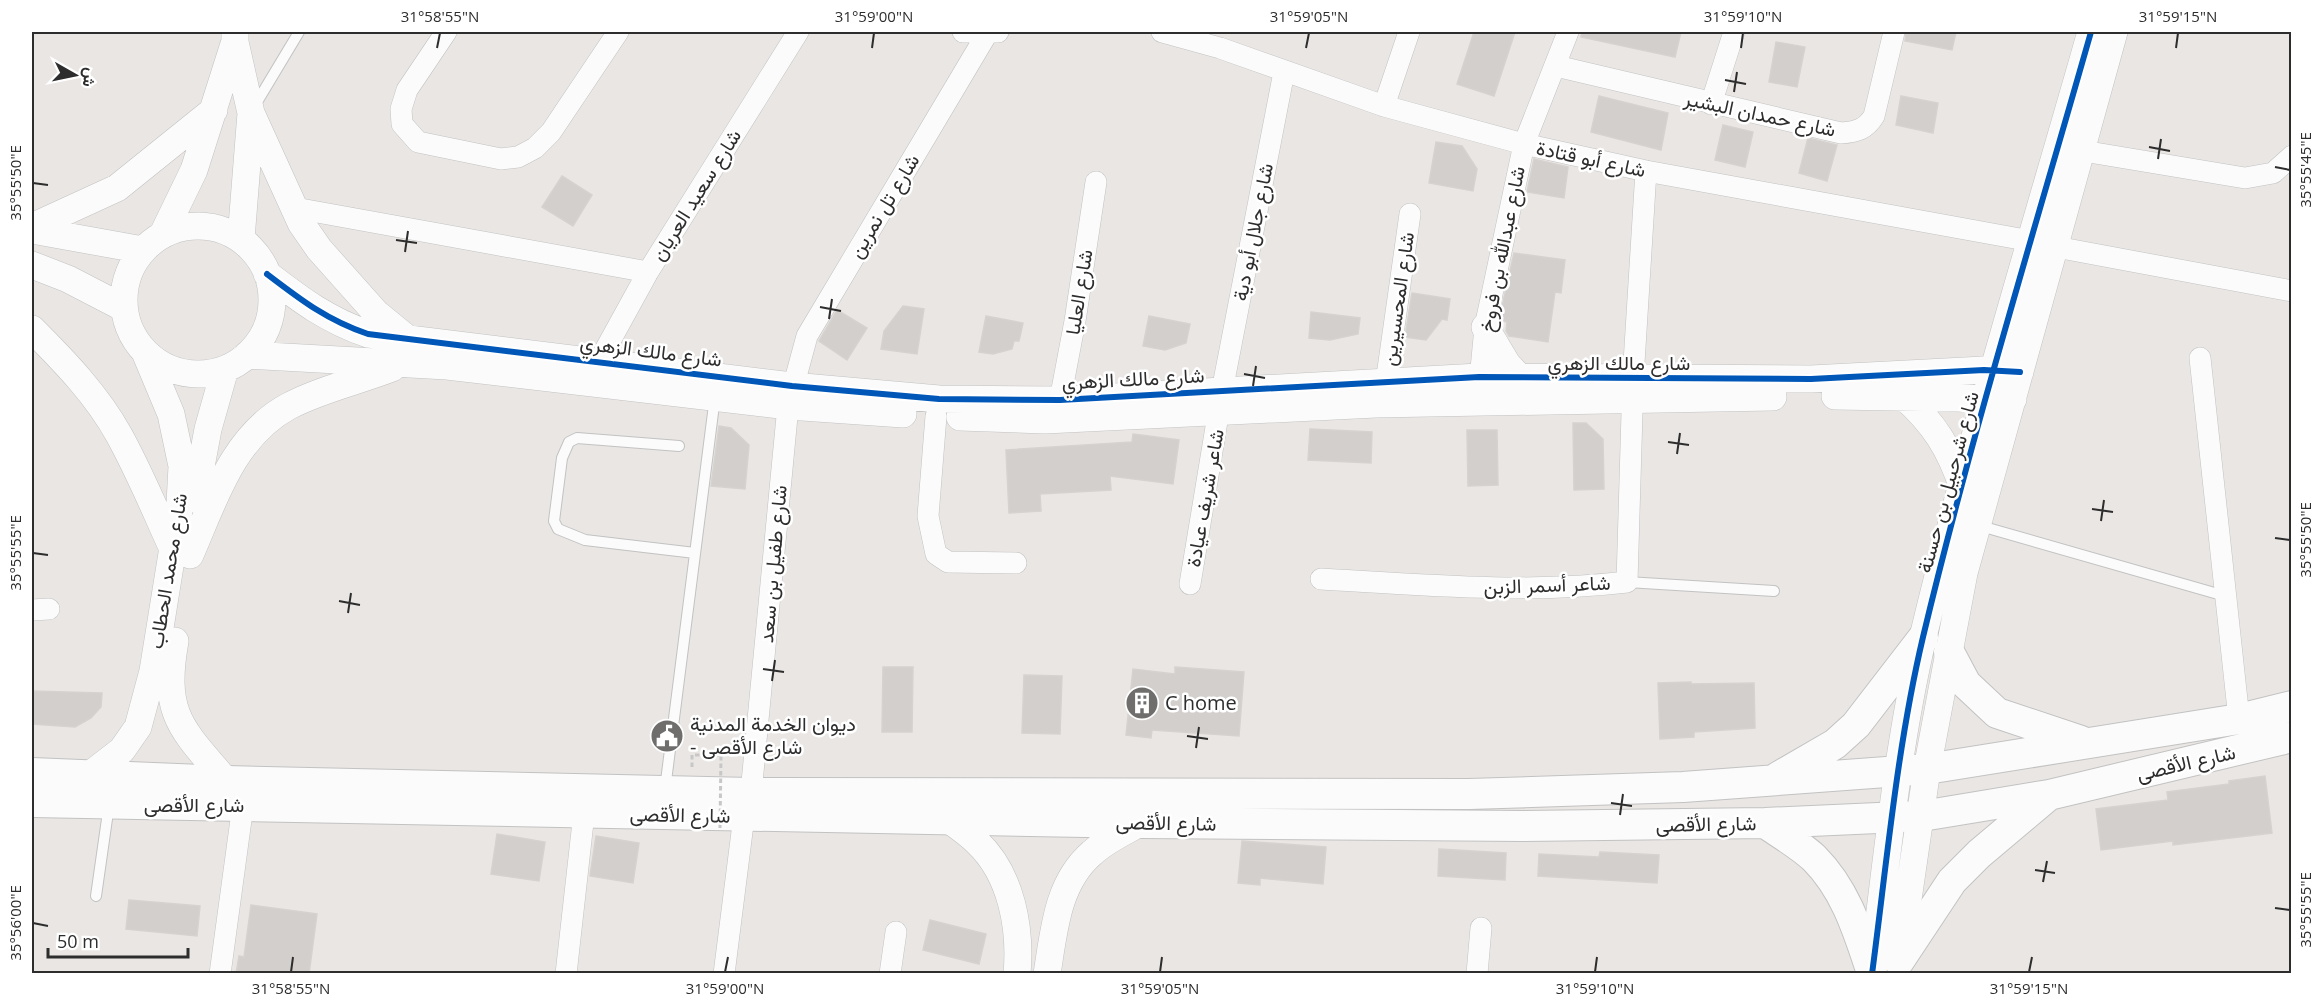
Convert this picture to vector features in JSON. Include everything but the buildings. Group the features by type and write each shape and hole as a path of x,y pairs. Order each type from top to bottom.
{"main road":[{"path":"1770,782 1835,744 1936,645 1966,684 1997,714 2090,744"},
{"name":"شارع الأقصى","path":"32,773 226,781 665,791 738,813 1469,794 1770,782 1928,769 2239,719 2292,706"},
{"name":"شارع الأقصى","path":"32,802 584,813 738,813 1140,823 1510,826 1765,823 1922,816 2049,795 2292,737"},
{"path":"1898,967 1952,881 1979,854 2049,795"},
{"path":"1765,823 1812,856 1835,884 1850,908 1872,973"}],"street":[{"path":"446,32 407,90 401,109 402,124 418,141 501,159 518,157 535,148 551,132 618,32"},
{"name":"شارع سعيد العريان","path":"599,361 648,272 798,32"},
{"path":"963,32 991,32"},
{"name":"شارع تل نمرين","path":"790,396 807,336 991,32"},
{"name":"شارع أبو قتادة","path":"1162,32 1220,48 1384,106 1524,144 1646,171 2292,291"},
{"path":"1384,106 1409,32"},
{"name":"شارع عبدالله بن فروخ","path":"1479,390 1485,327 1524,144 1568,32"},
{"path":"1711,104 1734,32"},
{"name":"شارع حمدان البشير","path":"1556,66 1841,133 1862,130 1875,116 1894,32"},
{"name":"شارع شرحبيل بن حسنة","path":"1872,973 1898,772 1936,645 1964,573 1977,525 2000,399 2043,244 2091,32"},
{"name":"شارع شرحبيل بن حسنة","path":"2008,371 2006,334 2083,151 2114,32"},
{"path":"181,551 243,443 263,422 290,406 406,352 376,313 319,249 295,208 251,113 235,36"},
{"path":"32,229 153,242 182,227 202,226 222,230 241,239 256,254 267,274 272,296 270,317 261,338 236,362 204,374 183,373 163,365 145,352 134,337 124,308 129,271 153,242 194,170 235,36"},
{"name":"شارع جلال أبو دية","path":"1221,402 1284,72"},
{"path":"32,229 117,188 214,110"},
{"path":"241,239 251,113"},
{"path":"2083,151 2246,178 2272,173 2292,156"},
{"name":"شاعر أسمر الزبن","path":"1321,579 1460,588 1586,587 1627,582 1633,390 1646,171"},
{"name":"شارع العليا","path":"1060,400 1075,321 1096,182"},
{"path":"295,208 648,272"},
{"name":"شارع المحسيرين","path":"1386,383 1410,214"},
{"path":"32,265 69,279 124,308"},
{"name":"شارع مالك الزهري","path":"267,274 338,324 447,366 715,397 1376,404 1479,390 1521,379 1633,390 1811,379 2008,371"},
{"path":"1485,327 1507,364 1521,379"},
{"path":"32,329 61,358 95,399 119,434 181,551"},
{"path":"1951,372 2006,334"},
{"name":"شارع محمد الحطاب","path":"145,352 171,414 182,466 181,551 170,698 186,733 226,781"},
{"name":"شارع مالك الزهري","path":"236,362 406,352 599,361 790,396 936,416 1045,420 1386,383 1479,390 1633,390 2000,399"},
{"path":"2200,358 2239,719"},
{"name":"شارع محمد الحطاب","path":"91,774 122,750 138,727 181,551 207,429 236,362"},
{"name":"شارع طفيل بن سعد","path":"724,974 738,813 790,396"},
{"path":"1903,396 1937,430 1949,448 1963,488"},
{"name":"شارع شرحبيل بن حسنة","path":"1898,967 1928,769 1936,645 1963,488 2000,399"},
{"name":"شاعر شريف عيادة","path":"1190,584 1221,402"},
{"path":"936,416 928,516 936,554 948,562 1016,563"},
{"path":"220,974 243,805"},
{"path":"566,974 584,813"},
{"path":"948,818 978,843 989,856 1014,909 1020,945 1017,974"},
{"path":"1047,974 1057,912 1073,874 1085,858 1100,846 1140,823"},
{"path":"1014,909 1037,906 1057,912"},
{"path":"1477,974 1481,928"},
{"path":"890,974 896,932"}],"lane":[{"path":"251,113 298,32"},
{"path":"665,791 715,397"},
{"path":"678,446 578,438 569,442 562,458 554,521 558,529 585,540 695,553"},
{"path":"1977,525 2225,596"},
{"path":"1627,582 1774,591"},
{"path":"96,896 109,804"}],"path":[{"path":"692,755 721,755 738,813"}],"cycle path":[{"path":"1872,974 1899,762 1923,637 1983,409 2091,32"},
{"path":"267,274 327,316 368,334 792,386 939,399 1060,400 1479,377 1811,379 1984,370 2020,372"}],"place":[{"name":"C home","path":"1142,703"},
{"name":"ديوان الخدمة المدنية - شارع الأقصى","path":"667,736"}]}
